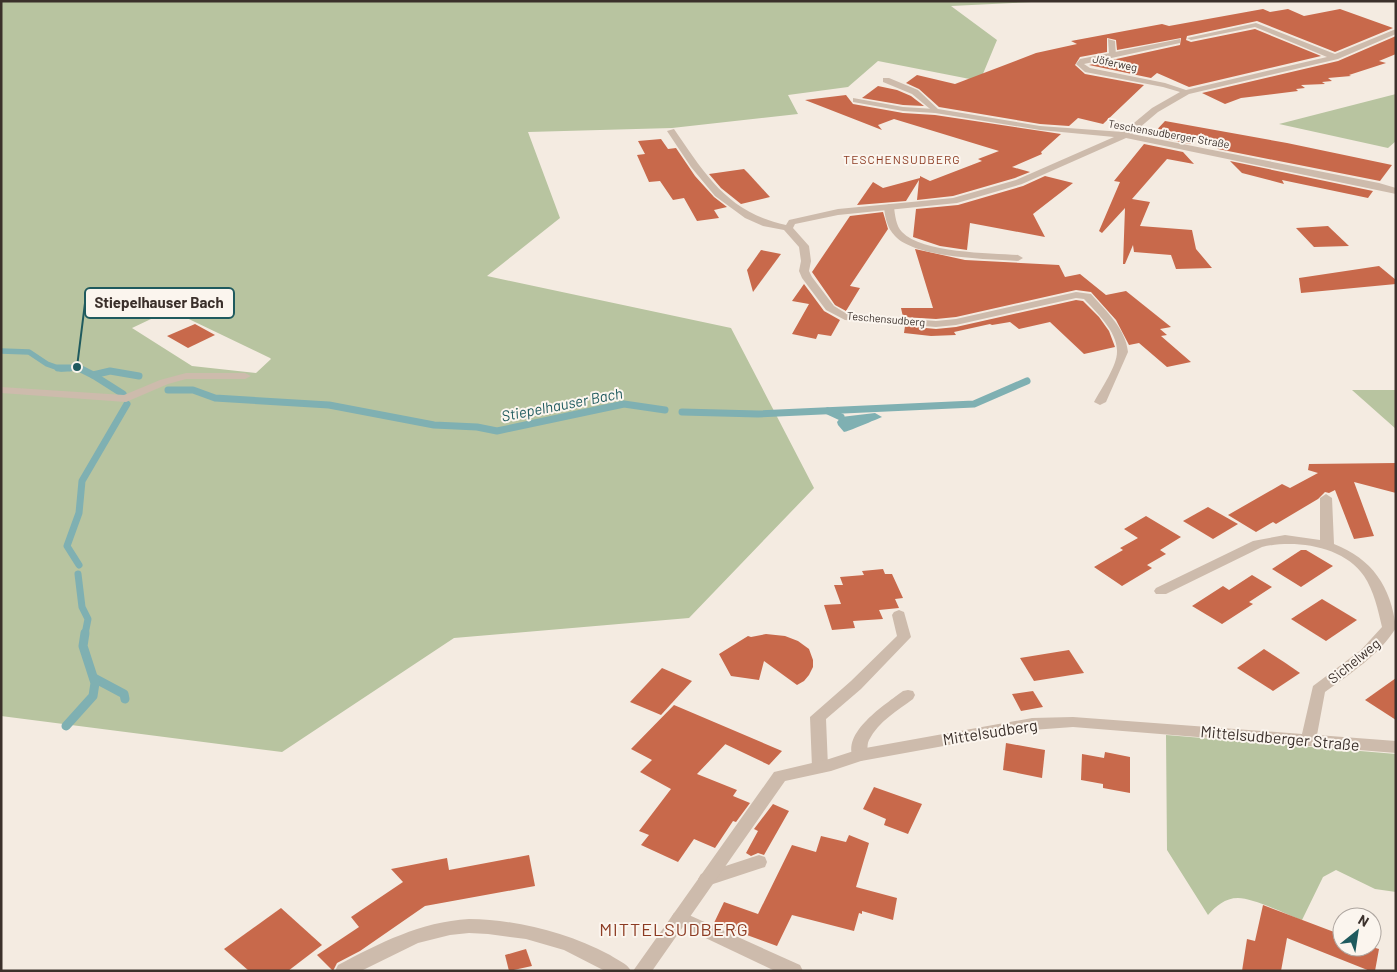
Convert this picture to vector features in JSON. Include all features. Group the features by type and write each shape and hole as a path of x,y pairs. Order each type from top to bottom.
{"street":[{"path":"1191,38 1256,25 1335,57"},
{"path":"671,131 723,200 742,213 768,225 788,228 792,222 838,212 954,202 1019,182 1077,158 1125,135 1155,110 1186,92 1335,57 1395,32"},
{"path":"1111,41 1113,54"},
{"name":"Jöferweg","path":"1177,41 1083,61 1080,64 1088,70 1165,85 1186,92"},
{"path":"886,80 915,92 935,111"},
{"name":"Teschensudberger Straße","path":"856,100 903,109 935,111 1040,128 1125,135 1396,191"},
{"path":"889,207 894,229 900,237 910,243 928,249 1018,258"},
{"name":"Teschensudberg","path":"788,228 790,234 804,246 806,261 804,271 807,278 830,308 845,317 936,324 949,323 1076,295 1087,296 1110,322 1122,341 1123,353 1100,402"},
{"path":"1,390 126,399 164,382 186,376 245,376"},
{"path":"1326,498 1327,545"},
{"name":"Sichelweg","path":"1161,591 1258,544 1286,538 1327,545 1344,553 1365,568 1386,612 1389,627 1383,637 1369,651 1318,690 1308,741"},
{"path":"820,767 818,717 856,685 904,637 899,615"},
{"path":"860,755 860,742 874,720 908,696"},
{"name":"Mittelsudberg","path":"642,971 780,776 860,755 1032,724 1073,722 1164,728"},
{"name":"Mittelsudberger Straße","path":"1164,728 1396,747"},
{"path":"707,879 759,862"},
{"path":"680,918 794,971"},
{"path":"344,971 414,936 446,929 476,926 527,932 565,942 622,971"}],"green space":[{"path":"1,1 1052,1 951,6 997,40 980,81 878,61 848,87 788,95 798,114 672,128 528,132 560,218 487,276 731,328 814,488 689,618 454,638 282,752 1,716","holes":["170,310 270,358 256,373 192,366 132,328"]},
{"path":"1396,94 1396,141 1388,148 1279,124"},
{"path":"1352,390 1396,390 1396,429"},
{"path":"1166,735 1396,754 1396,892 1375,889 1336,870 1323,877 1302,920 1261,903 1238,898 1229,899 1221,903 1208,915 1167,850"}],"water":[{"path":"875,413 882,417 844,432 837,422 841,417"}],"building":[{"path":"1263,9 1270,12 1288,9 1304,16 1340,9 1393,28 1335,52 1257,21 1187,36 1186,40 1191,42 1255,29 1321,56 1189,87 1157,73 1151,78 1089,65 1180,45 1181,38 1117,50 1116,40 1107,38 1107,52 1080,57 1075,65 1085,74 1144,85 1103,124 1078,118 1069,126 1040,124 939,107 919,89 906,83 917,75 955,84 1036,53 1077,44 1071,41 1162,24 1169,26"},
{"path":"1396,36 1396,54 1379,61 1386,63 1349,75 1351,76 1328,78 1332,81 1322,82 1325,84 1301,85 1305,88 1296,89 1298,91 1241,98 1225,104 1202,93 1338,61"},
{"path":"878,86 897,90 911,96 924,106 903,105 862,98"},
{"path":"846,95 853,104 903,113 935,115 1061,134 1041,152 1042,154 1012,167 1030,172 1015,178 953,196 917,200 919,180 906,201 857,205 873,182 883,188 920,178 920,176 930,181 982,161 978,159 999,151 894,119 878,125 882,130 805,100"},
{"path":"1165,121 1287,143 1392,165 1380,181 1218,149 1201,133 1190,144 1151,136"},
{"path":"661,139 668,149 676,148 695,176 714,197 727,207 714,210 719,218 697,221 684,198 673,200 660,181 649,182 637,155 645,154 638,141"},
{"path":"1144,144 1183,152 1194,164 1167,159 1132,199 1150,202 1140,226 1192,230 1196,249 1212,268 1176,269 1171,255 1134,252 1133,245 1125,264 1123,264 1125,208 1102,233 1099,231 1120,182 1114,181"},
{"path":"1230,161 1373,191 1368,198 1282,180 1284,184 1242,173"},
{"path":"744,169 770,197 741,204 721,188 709,174"},
{"path":"1045,176 1073,183 1033,214 1045,237 970,223 967,250 940,246 913,237 916,209 958,205 1023,186"},
{"path":"883,212 888,229 850,286 860,288 846,311 835,305 812,272 850,216"},
{"path":"1328,226 1349,246 1314,247 1296,228"},
{"path":"915,249 965,260 1059,265 1065,277 1080,274 1106,295 1126,291 1171,327 1160,329 1167,335 1161,336 1191,362 1167,367 1139,343 1129,345 1116,320 1091,292 1076,290 956,317 936,319 903,317 901,308 933,308"},
{"path":"761,250 781,254 753,292 747,270"},
{"path":"1379,266 1396,280 1396,284 1301,293 1299,278"},
{"path":"804,284 824,311 840,320 831,336 818,334 816,339 792,334 809,304 792,301"},
{"path":"1076,300 1083,301 1099,317 1109,331 1115,347 1084,354 1050,322 1019,329 1010,322 990,324 954,332 956,335 931,336 904,333 905,326 936,329 956,327"},
{"path":"195,324 215,335 188,348 167,336"},
{"path":"1396,463 1396,493 1354,482 1374,536 1354,539 1335,490 1329,493 1325,492 1318,499 1276,524 1273,522 1256,532 1228,515 1282,484 1290,488 1318,473 1308,470 1309,464"},
{"path":"1208,507 1238,524 1213,539 1183,521"},
{"path":"1146,516 1181,537 1160,550 1166,554 1147,565 1152,568 1122,586 1094,567 1123,550 1120,548 1138,538 1124,529"},
{"path":"1301,550 1306,550 1333,566 1301,587 1272,569"},
{"path":"883,569 885,574 892,574 903,598 895,599 899,608 879,610 883,619 853,621 855,628 832,630 824,605 841,604 834,585 843,585 840,577 864,575 862,571"},
{"path":"1252,575 1272,587 1249,602 1253,604 1222,624 1192,606 1223,586 1229,590"},
{"path":"1322,599 1357,620 1326,641 1291,619"},
{"path":"766,634 785,636 798,641 809,649 813,660 813,667 804,681 797,685 764,661 759,680 731,676 719,654 748,636"},
{"path":"1264,649 1300,673 1273,691 1237,668"},
{"path":"1069,650 1084,673 1034,681 1020,658"},
{"path":"662,668 692,681 661,715 630,702"},
{"path":"1396,678 1396,720 1365,700"},
{"path":"1033,691 1043,707 1021,711 1012,694"},
{"path":"674,705 782,751 769,765 725,744 697,774 737,790 733,796 750,803 736,822 733,821 715,848 694,839 678,862 641,845 649,835 639,831 671,789 640,772 652,760 631,749"},
{"path":"1006,743 1045,750 1042,778 1003,770"},
{"path":"1105,752 1130,757 1130,793 1103,788 1103,784 1081,780 1082,754 1104,758"},
{"path":"874,787 922,804 908,834 884,825 886,819 863,809"},
{"path":"773,804 789,811 764,855 758,853 751,856 746,853 758,831 754,829"},
{"path":"849,835 869,843 856,887 897,898 893,920 862,911 862,914 859,913 854,931 792,915 777,946 714,923 724,902 758,914 792,845 816,852 821,836 846,842"},
{"path":"529,855 535,886 425,906 360,951 337,963 333,971 317,955 359,927 351,917 403,882 391,869 447,858 449,870"},
{"path":"1263,905 1332,931 1332,956 1287,938 1281,971 1242,971 1247,939 1255,941"},
{"path":"281,908 322,945 288,971 249,971 224,949"},
{"path":"526,949 532,966 509,971 505,955"},
{"path":"1335,957 1378,957 1375,971 1370,971"}],"waterway":[{"name":"Stiepelhauser Bach","path":"1,351 29,352 47,364 58,368"},
{"name":"Stiepelhauser Bach","path":"69,368 77,367 93,375"},
{"name":"Stiepelhauser Bach","path":"58,368 69,368"},
{"name":"Stiepelhauser Bach","path":"58,368 69,368"},
{"name":"Stiepelhauser Bach","path":"93,375 110,371 139,376"},
{"path":"93,375 123,394"},
{"name":"Stiepelhauser Bach","path":"682,412 758,414 974,404 1027,381"},
{"name":"Stiepelhauser Bach","path":"168,390 193,390 215,398 329,405 434,425 477,427 497,431 624,404 665,410"},
{"path":"79,565 67,546 79,513 82,481 127,404"},
{"name":"Stiepelhauser Bach","path":"828,411 841,417"},
{"path":"78,574 82,607 88,619 85,634"},
{"path":"66,726 93,696 95,683 83,646 85,633"},
{"path":"94,678 124,694 125,699"}],"place":[{"name":"Stiepelhauser Bach","path":"77,367"}],"district":[{"name":"TESCHENSUDBERG","path":"902,160"},
{"name":"MITTELSUDBERG","path":"674,930"}]}
